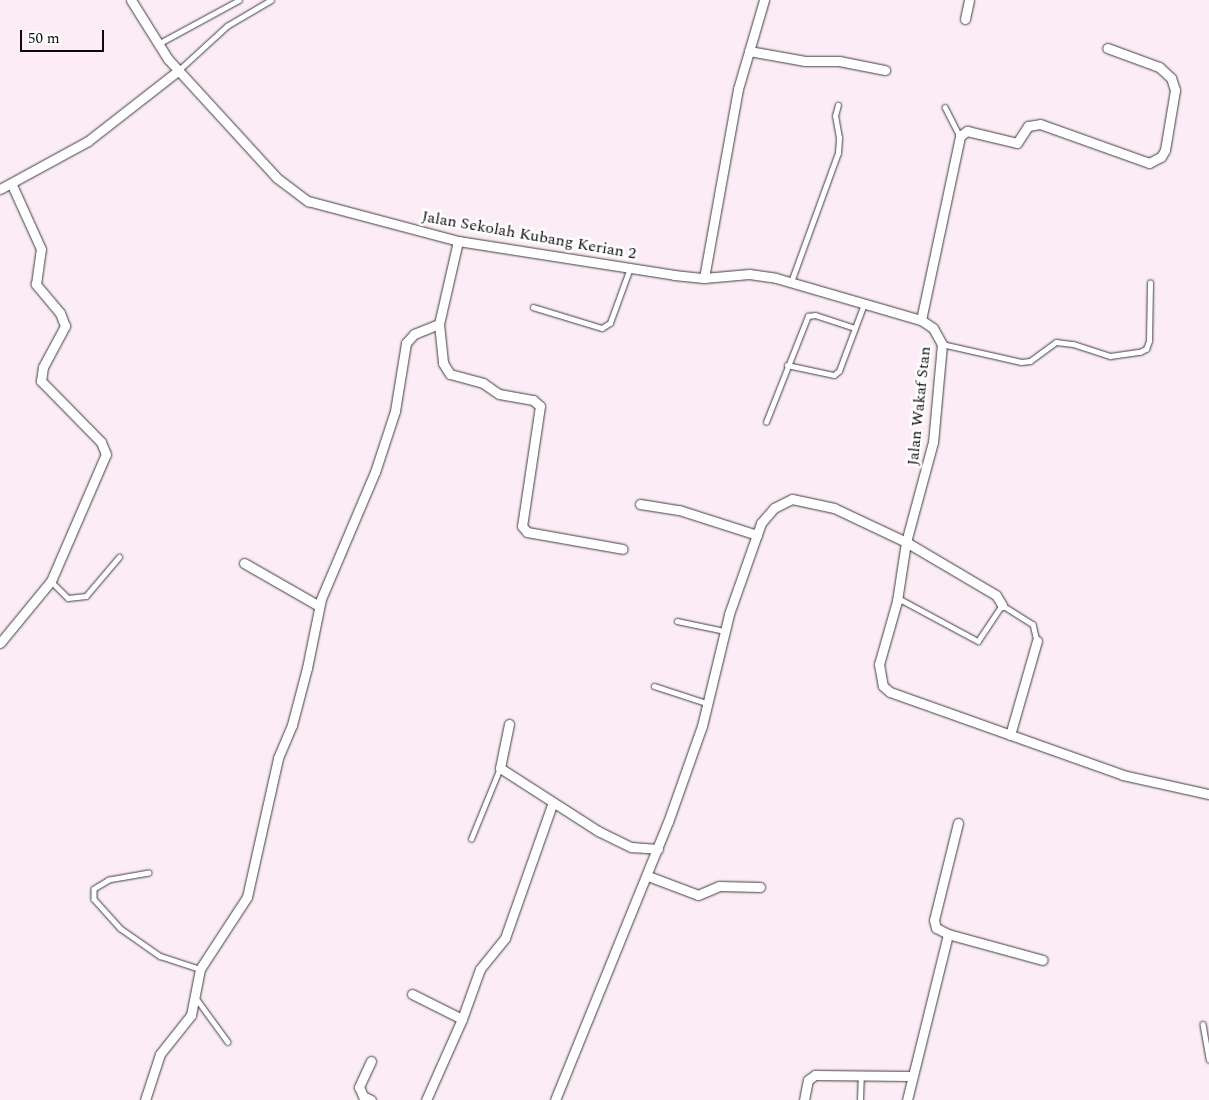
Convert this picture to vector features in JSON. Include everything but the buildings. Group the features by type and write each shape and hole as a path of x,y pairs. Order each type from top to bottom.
{"street":[{"name":"Jalan Sekolah Kubang Kerian 2","path":"131,0 157,45 292,192 334,210 458,241 704,278 749,274 792,282 921,320"},
{"path":"704,278 738,89 764,0"},
{"path":"965,19 969,0"},
{"path":"921,320 960,136 967,131 976,131 1017,143 1028,126 1040,124 1149,162 1155,161 1165,150 1173,83 1159,68 1107,48"},
{"path":"749,51 805,61 839,61 885,70"},
{"path":"0,189 88,142 179,70"},
{"path":"0,643 51,581 106,454 101,442 41,381 43,367 65,326 60,313 36,284 41,249 11,182"},
{"path":"458,241 439,324 443,363 450,374 483,383 499,394 533,400 540,406 522,526 527,532 623,549"},
{"name":"Jalan Wakaf Stan","path":"921,320 933,328 942,344 933,442 906,542 898,598 879,664 883,686 890,692 1123,775 1209,794"},
{"path":"145,1100 160,1054 189,1019 200,969 247,896 252,883 278,758 292,725 319,606 375,472 392,420 406,344 414,334 439,324"},
{"path":"555,1100 648,876 702,726 706,702 725,631 761,522 774,508 792,499 834,508 906,542 996,595 1002,605"},
{"path":"640,504 679,510 757,535"},
{"path":"244,563 319,606"},
{"path":"1010,735 1037,641"},
{"path":"509,724 500,768 553,802 631,847 658,849"},
{"path":"426,1100 462,1020 480,970 505,938 553,802"},
{"path":"958,823 934,920 936,928 948,934 1043,960"},
{"path":"648,876 698,895 719,886 760,887"},
{"path":"907,1100 910,1076 948,934"},
{"path":"412,994 462,1020"},
{"path":"371,1061 359,1087 363,1096 371,1100"},
{"path":"804,1100 808,1080 815,1076 910,1076"}],"lane":[{"path":"157,45 239,0"},
{"path":"179,70 227,26 271,0"},
{"path":"792,282 838,154 840,138 835,116 838,105"},
{"path":"945,106 960,136"},
{"path":"533,307 602,328 610,323 630,268"},
{"path":"942,344 1021,362 1030,360 1056,342 1073,344 1110,356 1140,352 1149,341 1150,283"},
{"path":"787,365 834,375 839,371 864,304"},
{"path":"766,422 808,316 815,315 855,328"},
{"path":"51,581 68,598 86,596 119,557"},
{"path":"898,598 978,641 1002,605 1033,624 1037,641"},
{"path":"677,621 725,631"},
{"path":"654,686 706,702"},
{"path":"471,839 500,768"},
{"path":"149,873 109,880 94,889 94,899 120,928 160,956 200,969"},
{"path":"195,997 228,1042"},
{"path":"1202,1024 1209,1059"},
{"path":"860,1100 861,1075"}]}
